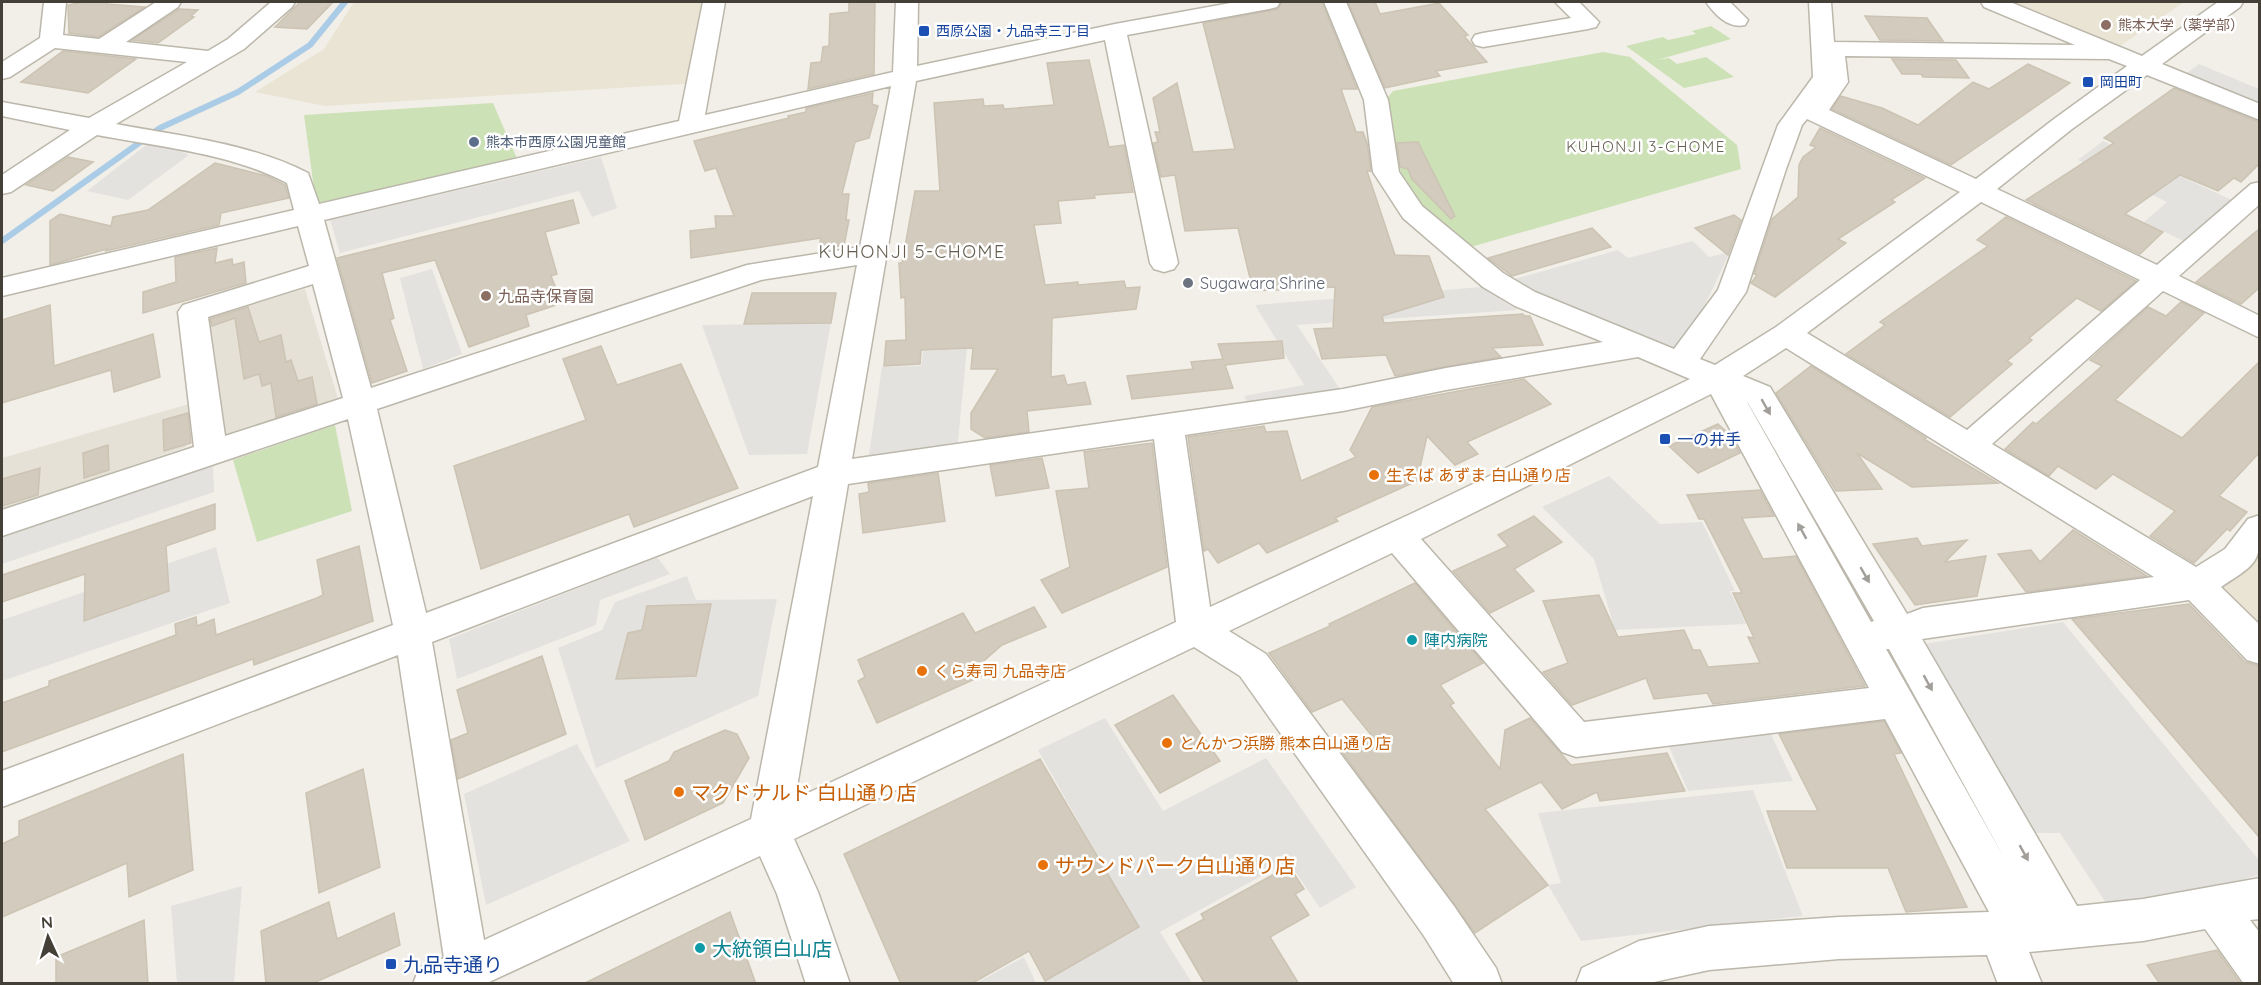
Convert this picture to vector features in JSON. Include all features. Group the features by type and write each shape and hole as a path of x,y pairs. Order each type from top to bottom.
{"street":[{"path":"51,41 55,2"},
{"path":"103,47 170,2"},
{"path":"2,186 90,128 236,44 284,2"},
{"path":"690,128 714,2"},
{"path":"828,984 797,892 770,831 905,76 907,2"},
{"path":"2,287 905,76 1115,31 1269,2"},
{"path":"1335,2 1376,100 1386,172 1412,212 1493,280 1525,299 1759,395 1899,632 2066,927"},
{"path":"1483,40 1588,22 1566,2"},
{"path":"1717,2 1737,20"},
{"path":"1675,361 1687,355 1732,292 1790,125 1825,77 1820,2"},
{"path":"1992,2 2259,112"},
{"path":"435,984 770,831 1397,535 1718,378 1786,334 1977,192 2063,124 2232,2"},
{"path":"1115,31 1164,263"},
{"path":"2,72 51,41 211,58"},
{"path":"2111,52 1833,49 1836,82 1815,113 2158,277 2259,328"},
{"path":"2,109 90,128 234,154 278,168 299,179 307,216 360,404 413,634 467,968"},
{"path":"1969,446 2259,190"},
{"path":"2,523 757,271 873,254"},
{"path":"211,454 192,312 323,271"},
{"path":"1786,334 2196,585 2259,649"},
{"path":"2,789 835,474 1343,400 1638,347"},
{"path":"1718,378 1896,701 2011,932 2020,984"},
{"path":"1168,426 1195,629"},
{"path":"1861,637 1899,632 1923,623 2196,585 2237,559 2259,528"},
{"path":"1397,535 1576,741 1896,701"},
{"path":"1195,629 1253,665 1439,921 1480,984"},
{"path":"1598,984 1638,963 1709,948 1839,938 2011,932 2143,920 2259,898"},
{"path":"2214,907 2259,969"}],"shaded area":[{"path":"354,2 706,2 698,83 325,106 255,92 324,49"},
{"name":"熊本大学（薬学部）","path":"2006,2 2184,2 2117,48"},
{"path":"2199,64 2259,89 2259,107 2183,76"},
{"path":"154,139 189,155 128,200 87,191"},
{"path":"2103,141 2234,201 2186,242 2144,222 2167,202 2078,160"},
{"path":"601,157 617,208 592,217 579,191 340,253 330,220"},
{"path":"1693,241 1709,257 1730,252 1681,355 1508,281 1618,250 1628,258"},
{"path":"432,269 462,354 423,369 400,278"},
{"path":"1482,287 1517,310 1297,325 1342,392 1250,408 1244,396 1304,385 1255,305"},
{"path":"305,289 339,402 226,438 209,316"},
{"path":"831,323 807,454 749,455 702,325"},
{"path":"967,349 957,451 868,461 882,367 921,366 923,351"},
{"path":"189,404 186,447 2,510 2,458"},
{"path":"213,462 214,492 2,564 2,533"},
{"path":"1609,476 1660,524 1702,522 1735,591 1730,591 1746,624 1615,630 1594,559 1542,507"},
{"path":"2259,513 2259,649 2196,585"},
{"path":"216,547 230,603 2,681 2,620"},
{"path":"657,557 670,574 600,600 596,625 457,679 449,639"},
{"path":"687,576 696,600 777,599 758,696 596,768 558,648 602,630 615,602"},
{"path":"2063,622 2259,860 2259,875 2114,915 2060,833 2028,833 1917,645"},
{"path":"1105,718 1163,811 1266,758 1356,887 1320,908 1288,861 1160,932 1192,983 1046,983 1045,981 1138,927 1038,750"},
{"path":"1767,726 1793,781 1688,791 1664,735"},
{"path":"577,744 630,841 486,905 464,794"},
{"path":"1753,790 1803,916 1581,941 1548,885 1561,883 1538,813"},
{"path":"242,886 234,983 177,983 171,906"},
{"path":"1024,957 1036,983 976,983"}],"green space":[{"path":"1711,26 1731,39 1657,60 1669,58 1677,64 1706,57 1734,77 1684,88 1626,46 1663,37 1668,40 1696,34 1692,31"},
{"path":"1603,52 1630,57 1737,145 1741,169 1464,249 1424,211 1404,182 1381,105 1393,91"},
{"path":"493,103 518,161 316,203 304,115"},
{"path":"335,425 352,511 257,542 233,460"}],"building":[{"path":"83,2 107,2 107,4 145,7 98,37 69,33 68,5"},
{"path":"300,2 333,2 307,29 275,27"},
{"path":"849,2 875,2 874,74 808,89 811,63 821,62 823,47 829,46 830,14 849,12"},
{"path":"1282,2 1322,2 1357,89 1341,89 1356,132 1363,132 1367,143 1371,171 1367,171 1395,255 1429,256 1444,297 1382,316 1384,323 1523,314 1530,316 1543,345 1492,348 1501,357 1395,376 1386,355 1322,359 1314,329 1333,328 1335,287 1253,291 1238,228 1185,231 1175,175 1161,177 1153,143 1158,142 1155,132 1160,132 1153,98 1177,83 1193,152 1235,149 1203,23 1278,9"},
{"path":"1348,2 1375,2 1380,14 1439,3 1468,35 1464,36 1487,62 1436,71 1440,76 1385,88"},
{"path":"179,9 198,10 191,16 194,17 158,43 132,40"},
{"path":"1865,16 1927,18 1943,41 1880,40"},
{"path":"63,51 136,59 88,93 21,82"},
{"path":"1892,59 1956,60 1969,78 1902,74"},
{"path":"1089,60 1109,147 1124,145 1133,192 1058,201 1061,223 1034,225 1045,285 1124,281 1126,288 1140,287 1136,309 1052,318 1051,377 1064,375 1067,385 1085,382 1091,404 1027,411 1029,432 985,438 971,429 971,413 998,369 971,369 973,348 921,350 920,364 884,366 886,341 906,340 905,297 901,298 899,263 902,263 915,191 940,191 934,103 983,99 984,106 1003,105 1004,109 1054,105 1047,63"},
{"path":"2028,64 2070,83 1951,165 1832,109 1841,96 1882,108 1918,125 1973,82 1989,89"},
{"path":"2174,88 2259,122 2259,164 2241,182 2234,178 2218,191 2180,175 2125,214 2163,232 2140,254 2026,200 2114,143 2104,138"},
{"path":"873,93 872,104 878,106 869,138 855,142 842,194 849,194 846,220 849,220 844,246 819,246 821,238 691,258 690,231 716,228 715,216 734,216 716,168 705,171 694,141 789,118 788,116 806,112 806,108"},
{"path":"1820,128 1925,178 1891,200 1895,202 1838,239 1846,243 1775,297 1751,283 1757,275 1754,274 1772,219 1798,197 1799,165 1803,157 1816,147 1810,145"},
{"path":"1418,142 1455,216 1451,219 1412,179 1408,169 1400,167 1397,143"},
{"path":"68,157 93,162 53,191 26,185"},
{"path":"215,163 267,176 285,185 289,198 221,213 219,225 106,251 107,249 50,265 50,221 60,214 111,226 113,217 148,210"},
{"path":"573,200 579,223 545,232 557,274 551,276 562,303 526,315 529,326 469,347 435,260 382,273 394,318 390,320 407,371 372,383 337,258"},
{"path":"1734,215 1741,220 1728,255 1695,228"},
{"path":"2006,217 2136,281 2101,311 2077,298 2029,338 2032,340 2007,361 2012,364 1950,417 1846,354 1885,325 1880,322 1988,246 1977,240"},
{"path":"1592,228 1611,247 1512,276 1488,258"},
{"path":"2259,229 2259,288 2241,304 2196,282"},
{"path":"217,248 215,263 232,259 233,265 244,262 246,283 143,313 143,292 176,282 175,257"},
{"path":"752,293 836,293 831,323 744,324"},
{"path":"2181,302 2204,313 2115,400 2182,438 2259,362 2259,453 2219,496 2247,512 2230,531 2227,529 2194,563 2150,536 2175,511 2113,474 2096,489 2058,466 2049,476 2005,449 2033,422 2036,424 2102,366 2090,360 2148,307 2166,316"},
{"path":"50,305 54,366 153,334 160,377 114,392 111,370 2,403 2,320"},
{"path":"248,307 259,342 281,335 286,362 291,360 298,381 312,377 317,404 276,417 271,383 262,386 259,374 244,379 235,318 212,326 210,319"},
{"path":"1282,341 1284,358 1225,365 1233,388 1132,399 1127,376 1193,369 1191,362 1223,359 1218,344"},
{"path":"601,346 617,385 681,364 738,488 634,527 629,514 481,569 454,466 586,420 563,359"},
{"path":"1811,366 1926,438 1924,439 1998,483 1912,487 1857,453 1882,489 1836,491 1776,393"},
{"path":"1524,379 1551,404 1467,442 1478,454 1455,465 1427,436 1417,481 1335,518 1338,521 1267,553 1259,543 1218,563 1208,549 1204,551 1188,437 1264,426 1266,432 1287,431 1301,481 1356,457 1350,450 1372,407"},
{"path":"188,413 191,443 164,451 163,420"},
{"path":"1718,424 1730,435 1740,453 1698,473 1669,446"},
{"path":"1152,443 1167,567 1062,613 1041,580 1070,567 1056,491 1089,488 1084,452"},
{"path":"108,445 109,470 84,478 83,453"},
{"path":"1042,458 1049,488 996,496 990,465"},
{"path":"40,468 38,495 2,506 2,479"},
{"path":"938,473 945,521 863,533 859,494 869,492 868,483"},
{"path":"1760,490 1774,516 1742,518 1763,559 1796,556 1865,686 1713,704 1707,693 1654,699 1646,678 1572,705 1543,672 1568,663 1543,601 1599,595 1618,637 1684,630 1693,650 1700,650 1708,667 1760,663 1748,637 1754,638 1733,593 1742,593 1704,519 1699,519 1687,495"},
{"path":"215,504 215,529 166,546 169,591 84,621 85,574 2,602 2,575"},
{"path":"1534,516 1562,542 1514,569 1534,591 1490,613 1453,571 1508,546 1498,535"},
{"path":"2073,530 2147,576 2026,592 1998,554 2031,550 2040,562"},
{"path":"1917,538 1922,546 1967,540 1945,562 1986,556 1977,596 1915,605 1873,544"},
{"path":"359,546 373,621 254,665 253,659 2,752 2,703 49,686 49,681 176,635 175,624 196,617 197,626 214,619 216,635 317,598 323,595 317,560"},
{"path":"1415,583 1483,663 1440,685 1454,703 1450,705 1500,769 1505,730 1530,718 1571,765 1667,753 1685,791 1600,801 1597,792 1562,809 1541,782 1485,809 1548,885 1475,933 1342,752 1372,736 1342,699 1312,712 1269,653 1330,626 1329,624"},
{"path":"711,604 696,676 616,679 628,633 642,630 647,606"},
{"path":"2189,604 2245,662 2259,666 2259,837 2072,619"},
{"name":"くら寿司 九品寺店","path":"1034,607 1046,627 1002,645 978,666 984,675 877,723 858,681 865,677 858,660 963,613 975,633"},
{"path":"542,656 566,734 458,779 451,740 468,733 457,690"},
{"name":"とんかつ浜勝 熊本白山通り店","path":"1173,695 1220,761 1160,793 1115,725"},
{"path":"1884,721 1901,753 1894,754 1967,907 1906,912 1888,868 1787,868 1767,811 1818,811 1779,734"},
{"name":"マクドナルド 白山通り店","path":"725,730 737,734 749,758 723,803 645,840 625,781 669,761 674,752"},
{"path":"183,754 193,870 129,897 127,863 2,917 2,844 19,836 19,821"},
{"path":"1040,759 1139,927 1045,981 1029,951 971,984 901,984 844,854"},
{"path":"363,769 380,867 319,893 306,793"},
{"path":"1289,866 1304,889 1295,894 1309,915 1270,937 1299,984 1205,984 1176,934 1204,919 1201,914"},
{"path":"329,902 337,939 394,913 400,945 311,984 266,984 261,931"},
{"name":"大統領白山店","path":"730,912 756,984 583,984"},
{"path":"144,920 148,984 56,984 56,957"},
{"path":"2217,950 2241,984 2160,984 2147,965"}],"waterway":[{"path":"2,241 160,128 238,92 310,45 345,2"},
{"path":"1749,406 1770,442"}],"place":[{"name":"熊本大学（薬学部）","path":"2106,25"},
{"name":"西原公園・九品寺三丁目","path":"924,31"},
{"name":"岡田町","path":"2088,82"},
{"name":"熊本市西原公園児童館","path":"474,142"},
{"name":"Sugawara Shrine","path":"1188,283"},
{"name":"九品寺保育園","path":"486,296"},
{"name":"一の井手","path":"1665,439"},
{"name":"生そば あずま 白山通り店","path":"1374,475"},
{"name":"陣内病院","path":"1412,640"},
{"name":"くら寿司 九品寺店","path":"922,671"},
{"name":"とんかつ浜勝 熊本白山通り店","path":"1167,743"},
{"name":"マクドナルド 白山通り店","path":"679,792"},
{"name":"サウンドパーク白山通り店","path":"1043,865"},
{"name":"大統領白山店","path":"700,948"},
{"name":"九品寺通り","path":"391,964"}],"district":[{"name":"KUHONJI 3-CHOME","path":"1646,146"},
{"name":"KUHONJI 5-CHOME","path":"912,251"}]}
